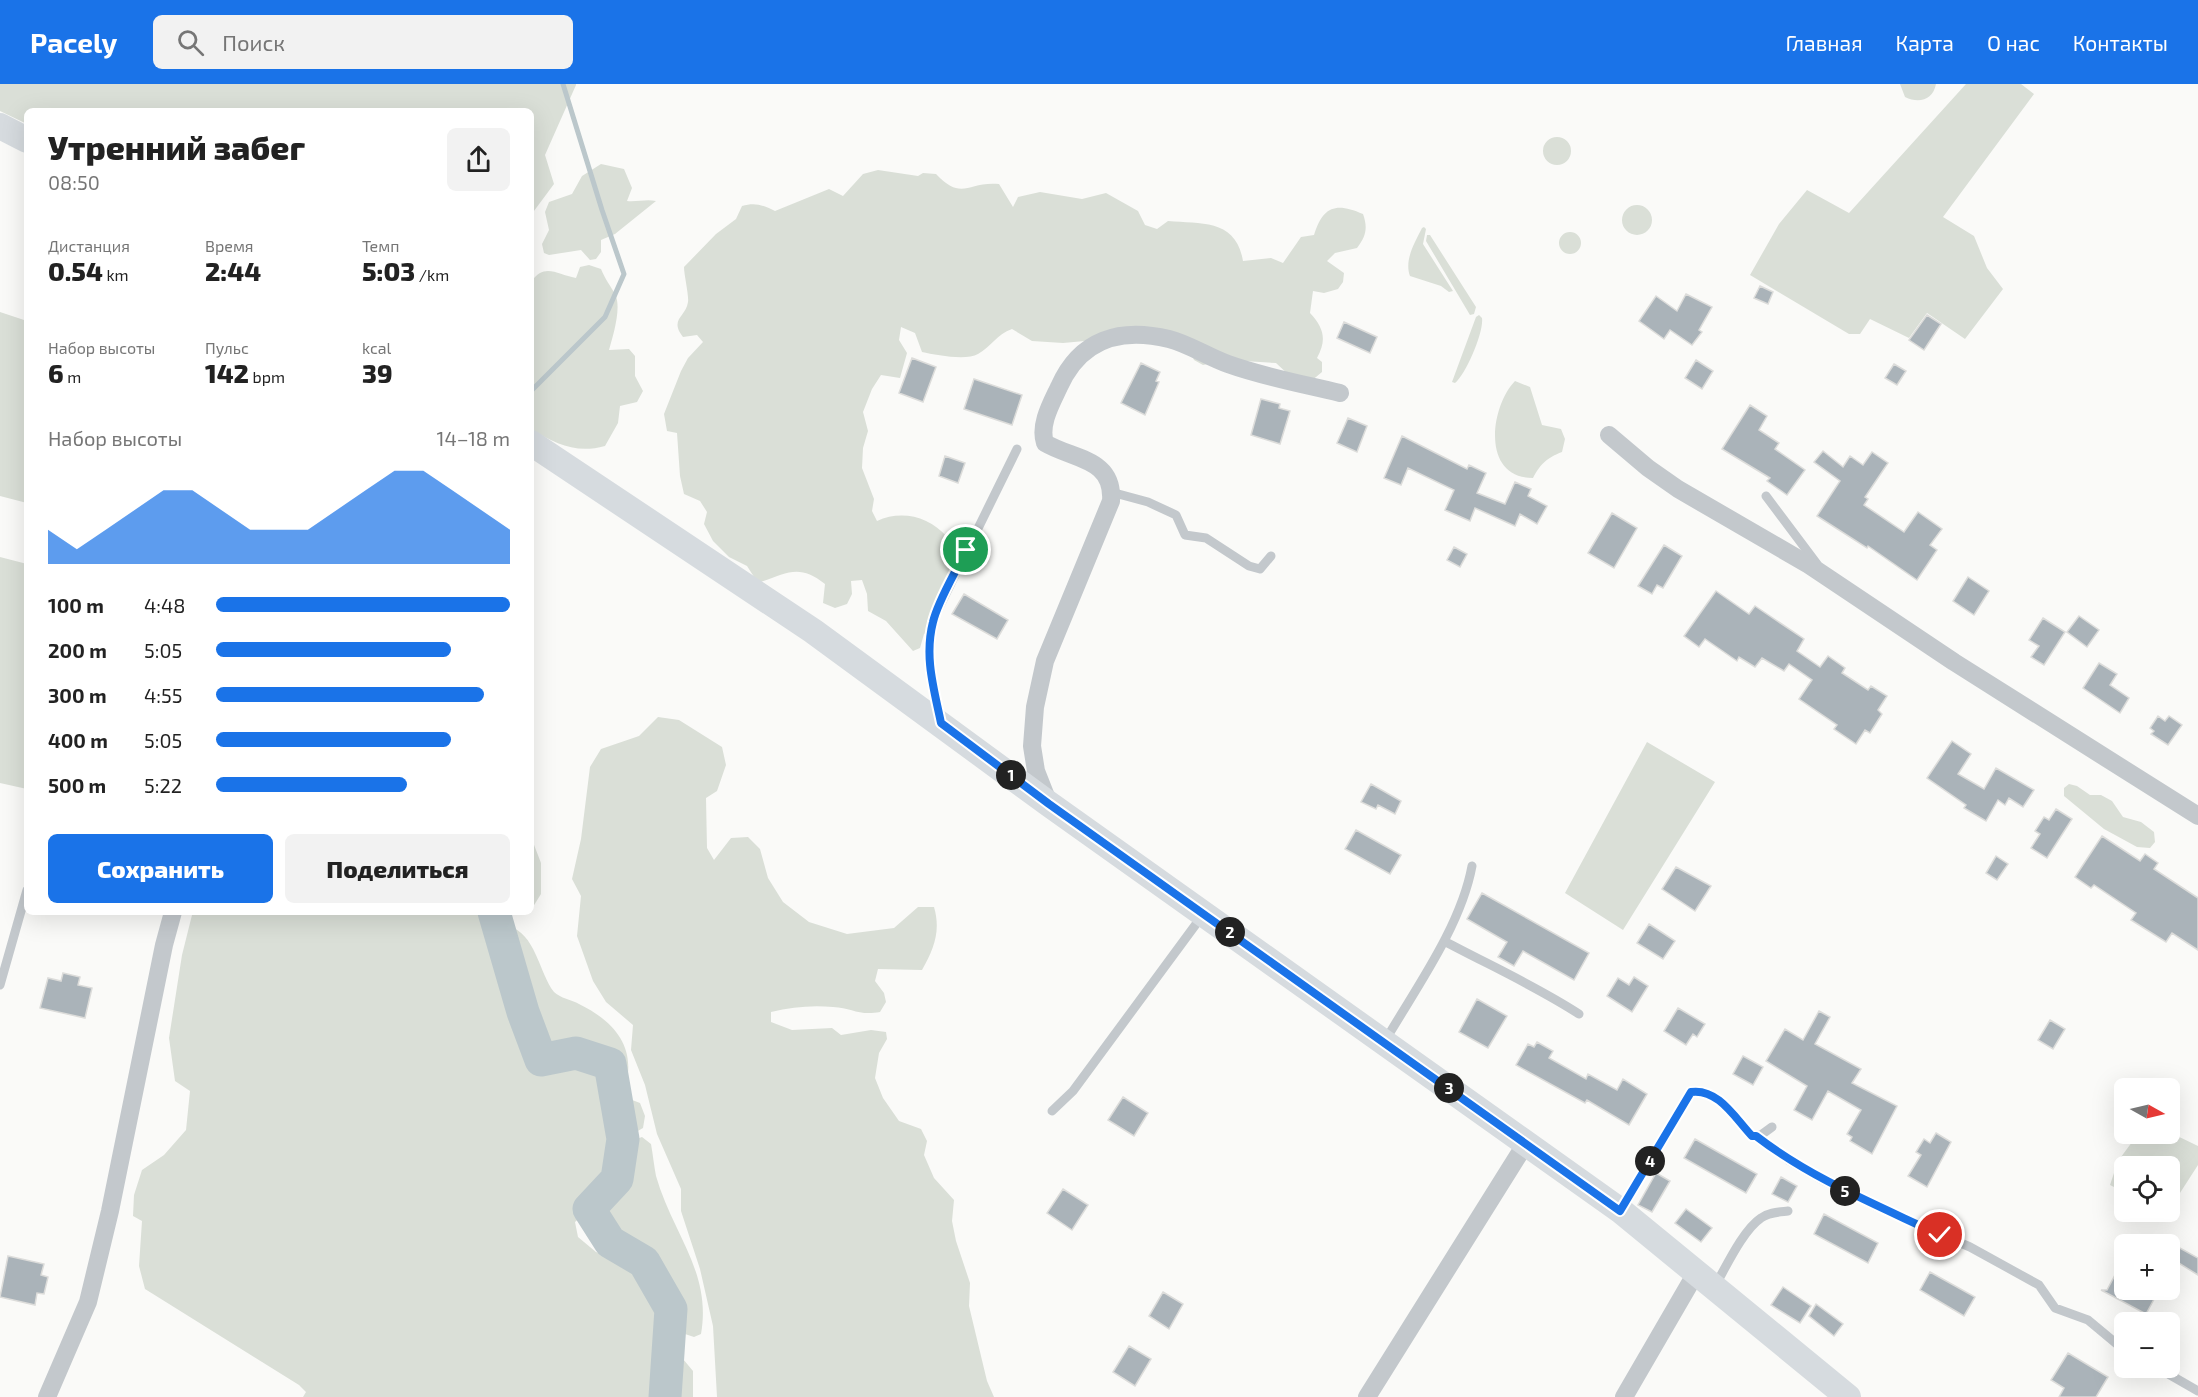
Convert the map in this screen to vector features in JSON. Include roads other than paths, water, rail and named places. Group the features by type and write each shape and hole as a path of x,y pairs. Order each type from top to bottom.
{"street":[{"path":"0,126 24,138"},
{"path":"1049,804 1036,771 1032,746 1035,707 1045,661 1111,501 1112,484 1104,472 1090,461 1057,450 1045,443 1043,436 1047,412 1065,373 1088,347 1112,337 1144,336 1170,339 1228,364 1340,393"},
{"path":"1609,435 1648,468 1678,489 1827,578 1954,662 2198,816"},
{"path":"534,446 813,631 1049,804 1620,1211 1848,1397"},
{"path":"47,1397 88,1302 110,1211 164,945 172,915"},
{"path":"1367,1397 1526,1143"},
{"path":"1624,1397 1705,1280"}],"lane":[{"path":"941,723 929,669 933,620 1017,449"},
{"path":"1111,492 1148,502 1176,515 1185,535 1206,538 1249,566 1260,569 1271,556"},
{"path":"1766,496 1827,578"},
{"path":"1385,1042 1444,941 1469,885 1472,867"},
{"path":"0,985 24,901"},
{"path":"1052,1111 1072,1091 1204,914"},
{"path":"1444,941 1504,974 1541,990 1579,1014"},
{"path":"1620,1211 1691,1092 1701,1090 1716,1097 1752,1136 1756,1136 1788,1160 1875,1206 1970,1247 2039,1285 2055,1308 2088,1320 2114,1342"},
{"path":"1756,1136 1761,1136 1772,1127"},
{"path":"1705,1280 1761,1217 1773,1212 1788,1211"},
{"path":"2175,1378 2198,1391"}],"waterway":[{"path":"534,388 605,317 624,274 563,84"},
{"path":"495,915 523,1012 541,1060 576,1053 610,1064 623,1139 617,1179 589,1209 610,1242 644,1262 671,1309 665,1397"}]}
